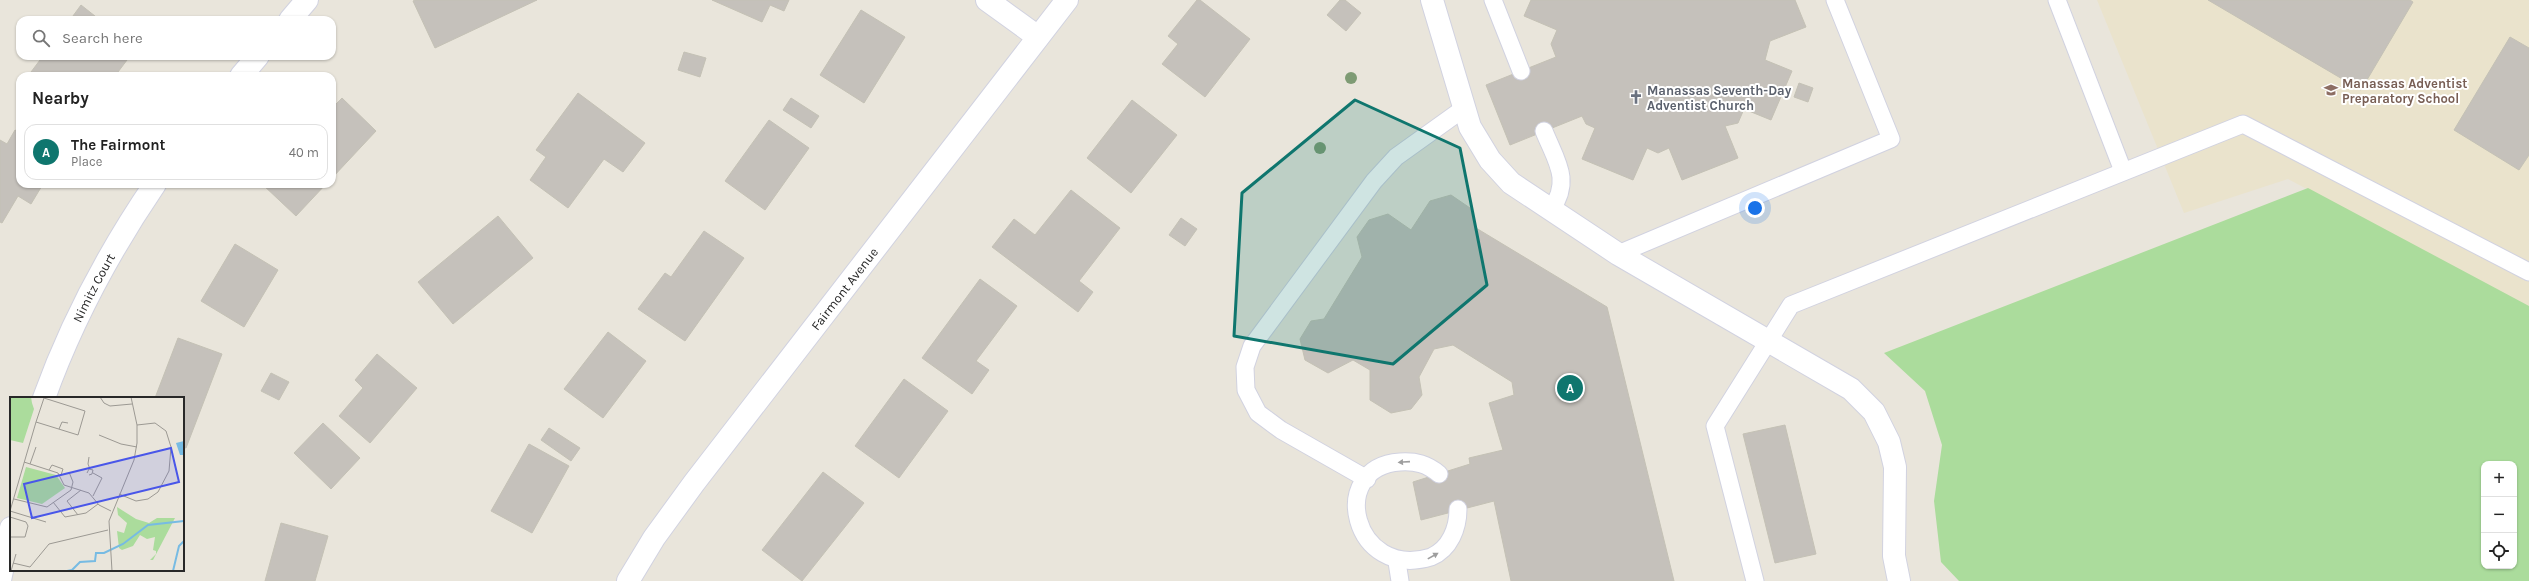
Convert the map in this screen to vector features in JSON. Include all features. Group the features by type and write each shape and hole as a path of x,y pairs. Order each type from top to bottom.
{"street":[{"path":"293,16 307,0"},
{"path":"987,0 1038,37"},
{"name":"Fairmont Avenue","path":"628,581 654,538 694,483 1067,0"},
{"path":"1432,0 1463,109 1470,128 1490,160 1511,183 1618,254 1851,389 1874,412 1889,442 1895,467 1894,556 1899,581"},
{"path":"244,72 255,60"},
{"name":"Nimitz Court","path":"44,397 76,319 132,218 152,188"},
{"path":"0,580 10,533"}],"lane":[{"path":"1493,0 1521,71"},
{"path":"1618,254 1891,139 1835,0"},
{"path":"2057,0 2123,172"},
{"path":"1367,479 1281,430 1258,412 1246,390 1245,367 1252,346 1374,181 1396,157 1463,109"},
{"path":"1755,581 1715,426 1791,305 2243,124 2529,272"},
{"path":"1544,131 1561,174 1563,187 1560,197 1551,210"},
{"path":"1440,474 1430,466 1413,461 1400,462 1378,469 1367,479 1356,505 1355,514 1359,531 1372,551 1397,562 1421,562 1436,555 1448,543 1454,533 1458,521 1458,510"},
{"path":"1397,562 1400,581"}],"highlighted area":[{"path":"1355,100 1460,148 1487,285 1393,364 1234,336 1242,193"}],"shaded area":[{"name":"Manassas Adventist Preparatory School","path":"2097,0 2529,0 2529,307 2288,179 2184,213"}],"green space":[{"path":"2308,188 2529,306 2529,581 1959,581 1941,562 1934,501 1942,445 1925,391 1884,353"}],"building":[{"path":"537,0 435,48 413,1"},
{"path":"712,0 789,0 784,11 770,5 762,22"},
{"path":"1197,0 1200,0 1250,39 1205,97 1162,64 1178,44 1168,36"},
{"path":"1340,0 1345,0 1361,13 1346,31 1327,15"},
{"name":"Manassas Seventh-Day Adventist Church","path":"1531,0 1795,0 1806,27 1770,41 1765,60 1792,71 1771,120 1744,109 1738,123 1725,126 1738,158 1682,180 1669,148 1658,153 1647,148 1633,180 1582,159 1595,128 1586,124 1582,116 1510,145 1486,85 1556,57 1551,44 1557,30 1524,16"},
{"path":"2208,0 2410,0 2413,2 2361,90"},
{"path":"81,5 95,16 73,16"},
{"path":"861,10 905,37 864,103 820,75"},
{"path":"2510,37 2529,48 2529,155 2519,170 2454,130"},
{"path":"684,52 706,58 700,77 678,70"},
{"path":"40,60 127,60 118,72 31,72"},
{"path":"1799,83 1813,88 1808,102 1794,97"},
{"path":"578,93 645,143 623,172 604,159 568,208 530,180 546,157 536,150"},
{"path":"342,98 376,131 336,174 336,104"},
{"path":"791,98 819,116 811,128 783,110"},
{"path":"1132,100 1177,135 1131,193 1087,158"},
{"path":"769,120 809,148 765,210 725,181"},
{"path":"16,131 16,188 41,188 31,204 18,196 2,223 0,222 0,140 7,144"},
{"path":"266,188 322,188 296,216"},
{"path":"1071,190 1120,228 1079,281 1093,292 1078,312 992,247 1014,219 1035,235"},
{"path":"1451,195 1470,208 1476,228 1607,307 1674,581 1511,581 1494,501 1421,520 1413,482 1470,464 1469,458 1503,450 1489,403 1514,395 1512,382 1453,345 1434,349 1419,377 1422,395 1411,409 1391,413 1370,400 1370,370 1353,360 1328,373 1305,360 1300,339 1311,321 1324,319 1362,257 1357,237 1369,220 1388,214 1411,230 1430,201"},
{"path":"498,216 533,258 453,324 418,282"},
{"path":"1181,218 1197,229 1185,246 1169,235"},
{"path":"704,231 744,258 685,341 638,309 665,273 671,277"},
{"path":"235,244 278,270 244,327 201,301"},
{"path":"980,279 1017,306 976,361 989,370 972,394 922,358"},
{"path":"608,332 646,361 603,418 564,389"},
{"path":"178,338 222,354 186,448 184,447 184,397 155,397"},
{"path":"377,354 417,388 370,443 339,416 363,388 355,380"},
{"path":"271,373 289,382 279,400 261,391"},
{"path":"904,379 948,411 899,478 855,446"},
{"path":"323,423 360,458 331,489 294,453"},
{"path":"1785,425 1816,554 1775,563 1743,434"},
{"path":"549,428 580,448 571,461 541,440"},
{"path":"529,444 569,466 532,533 491,511"},
{"path":"823,472 864,503 802,581 762,550"},
{"path":"281,523 328,536 315,581 265,581"}],"place":[{"name":"Manassas Adventist Preparatory School","path":"2331,90"},
{"name":"Manassas Seventh-Day Adventist Church","path":"1636,97"},
{"name":"The Fairmont","path":"1570,388"}]}
